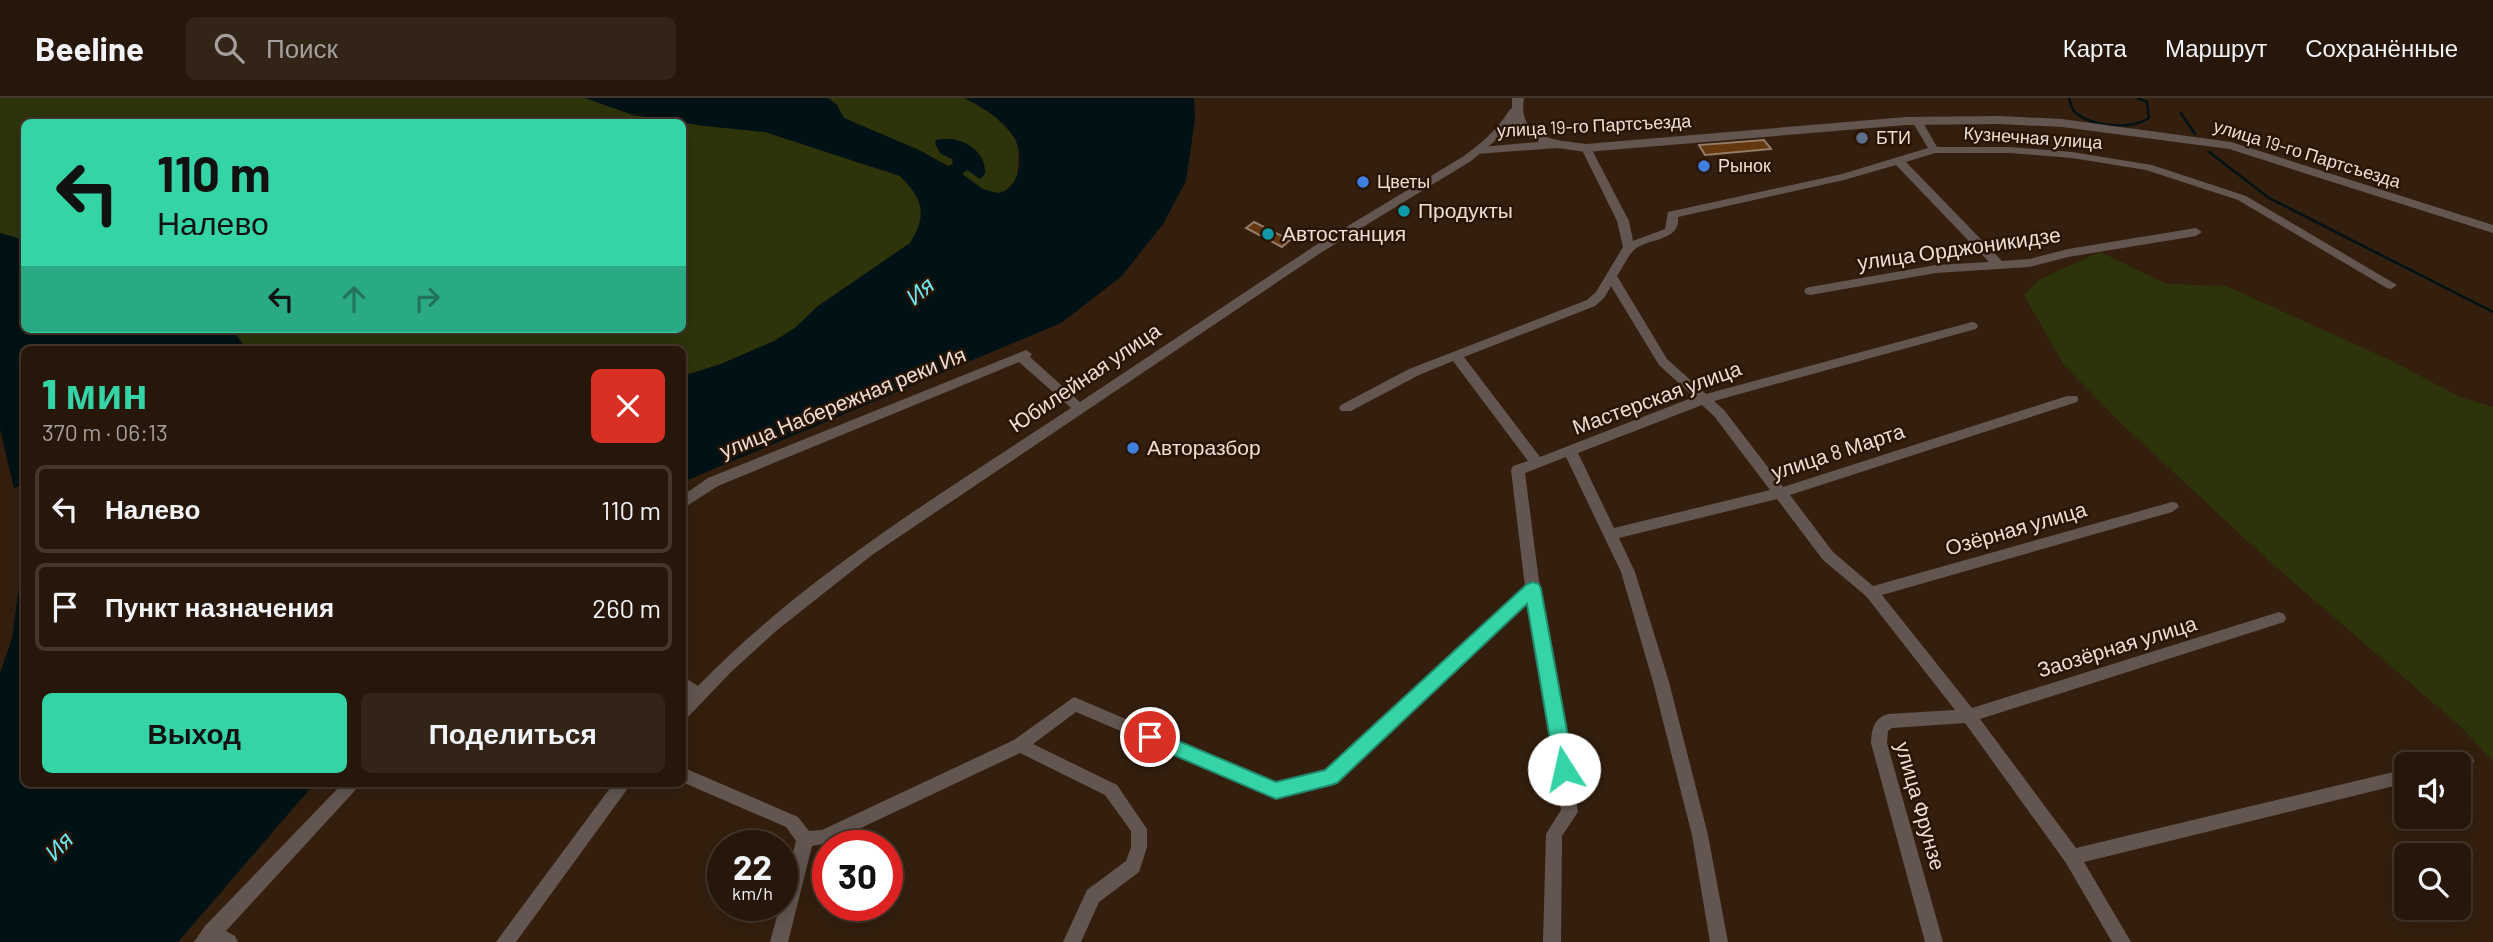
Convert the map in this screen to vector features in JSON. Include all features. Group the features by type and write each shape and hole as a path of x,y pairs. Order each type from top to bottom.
{"street":[{"name":"Юбилейная улица","path":"686,708 751,643 829,578 892,533 1353,227 1481,151 1504,131 1518,98"},
{"path":"1514,111 1521,127 1557,144"},
{"path":"1917,121 1934,150"},
{"name":"улица 19-го Партсъезда","path":"1481,151 1557,144 1586,148 1917,121 2039,122 2216,143 2493,229"},
{"path":"1346,408 1413,372 1591,303 1600,295 1629,247 1623,221 1586,148"},
{"name":"Кузнечная улица","path":"1629,247 1669,232 1673,224 1672,215 1844,177 1934,150 2010,150 2074,155 2166,172 2242,198 2391,285"},
{"path":"1898,160 1998,264"},
{"name":"улица Орджоникидзе","path":"1810,291 1936,269 2029,263 2068,253 2196,232"},
{"path":"1611,276 1663,362 1719,413 1828,555 1871,592 1940,677 2072,857 2122,942"},
{"name":"Мастерская улица","path":"1719,942 1700,835 1661,682 1628,572 1570,451 1703,399 1972,326"},
{"name":"улица Набережная реки Ия","path":"686,501 713,482 1023,355 1080,409"},
{"path":"1456,356 1537,463"},
{"name":"улица 8 Марта","path":"1612,534 1781,494 2072,399"},
{"path":"1552,942 1554,834 1570,812 1533,589 1518,470 1570,451"},
{"name":"Озёрная улица","path":"1871,592 2172,507"},
{"path":"805,839 833,835 1020,746 1074,704 1276,790 1331,777 1533,589"},
{"name":"Заозёрная улица","path":"1967,716 2279,618"},
{"path":"686,685 698,695"},
{"name":"улица Фрунзе","path":"1934,942 1879,743 1880,728 1888,722 1967,716"},
{"path":"1020,746 1111,790 1139,829 1139,847 1133,866 1093,896 1072,942"},
{"path":"686,776 792,822 805,839"},
{"path":"2072,857 2394,779"},
{"path":"207,937 351,787"},
{"path":"505,942 621,787"},
{"path":"779,942 805,839"},
{"path":"207,937 229,942"}],"green space":[{"path":"0,98 585,98 633,115 664,119 21,119 21,239 0,233"},
{"path":"828,98 964,98 993,115 1015,138 1018,149 1017,178 1003,193 987,192 962,174 967,170 974,174 983,158 970,146 941,139 946,157 952,159 953,165 948,166 919,150 844,118 837,105"},
{"path":"686,122 765,132 900,176 913,192 920,207 919,224 910,243 818,306 795,328 774,341 721,364 686,375 686,346 244,346 235,333 686,333"},
{"path":"2100,252 2167,284 2226,286 2392,361 2460,397 2493,407 2493,761 2461,727 2269,561 2124,426 2064,365 2024,295 2040,279"}],"water":[{"name":"Ия","path":"585,98 828,98 837,105 844,118 919,150 948,166 953,164 952,159 941,154 935,144 936,140 953,139 970,145 981,157 985,174 980,179 967,170 962,174 983,189 997,193 1005,191 1015,180 1019,163 1018,146 1000,121 964,98 1194,98 1195,119 1186,181 1163,224 1122,276 1061,323 686,481 686,375 721,364 774,341 795,328 818,306 910,243 919,224 920,207 914,192 900,176 765,132 686,123 686,119 633,115"},
{"path":"0,233 21,239 21,333 235,333 244,346 21,346 21,485 14,488 0,429"},
{"name":"Ия","path":"21,587 21,787 311,787 178,942 0,942 0,673 12,639"}],"building":[{"path":"1764,140 1771,149 1705,155 1699,145"},
{"name":"Автостанция","path":"1254,222 1290,240 1282,247 1246,228"}],"waterway":[{"path":"2069,98 2073,110 2083,118 2112,125 2132,124 2149,118 2147,102 2137,98"},
{"path":"2181,113 2195,134"},
{"path":"2209,152 2269,198 2493,312"}],"place":[{"name":"БТИ","path":"1862,138"},
{"name":"Рынок","path":"1704,166"},
{"name":"Цветы","path":"1363,182"},
{"name":"Продукты","path":"1404,211"},
{"name":"Автостанция","path":"1268,234"},
{"name":"Авторазбор","path":"1133,448"}],"route":[{"path":"1150,737 1276,790 1331,777 1533,589 1564,769"}]}
